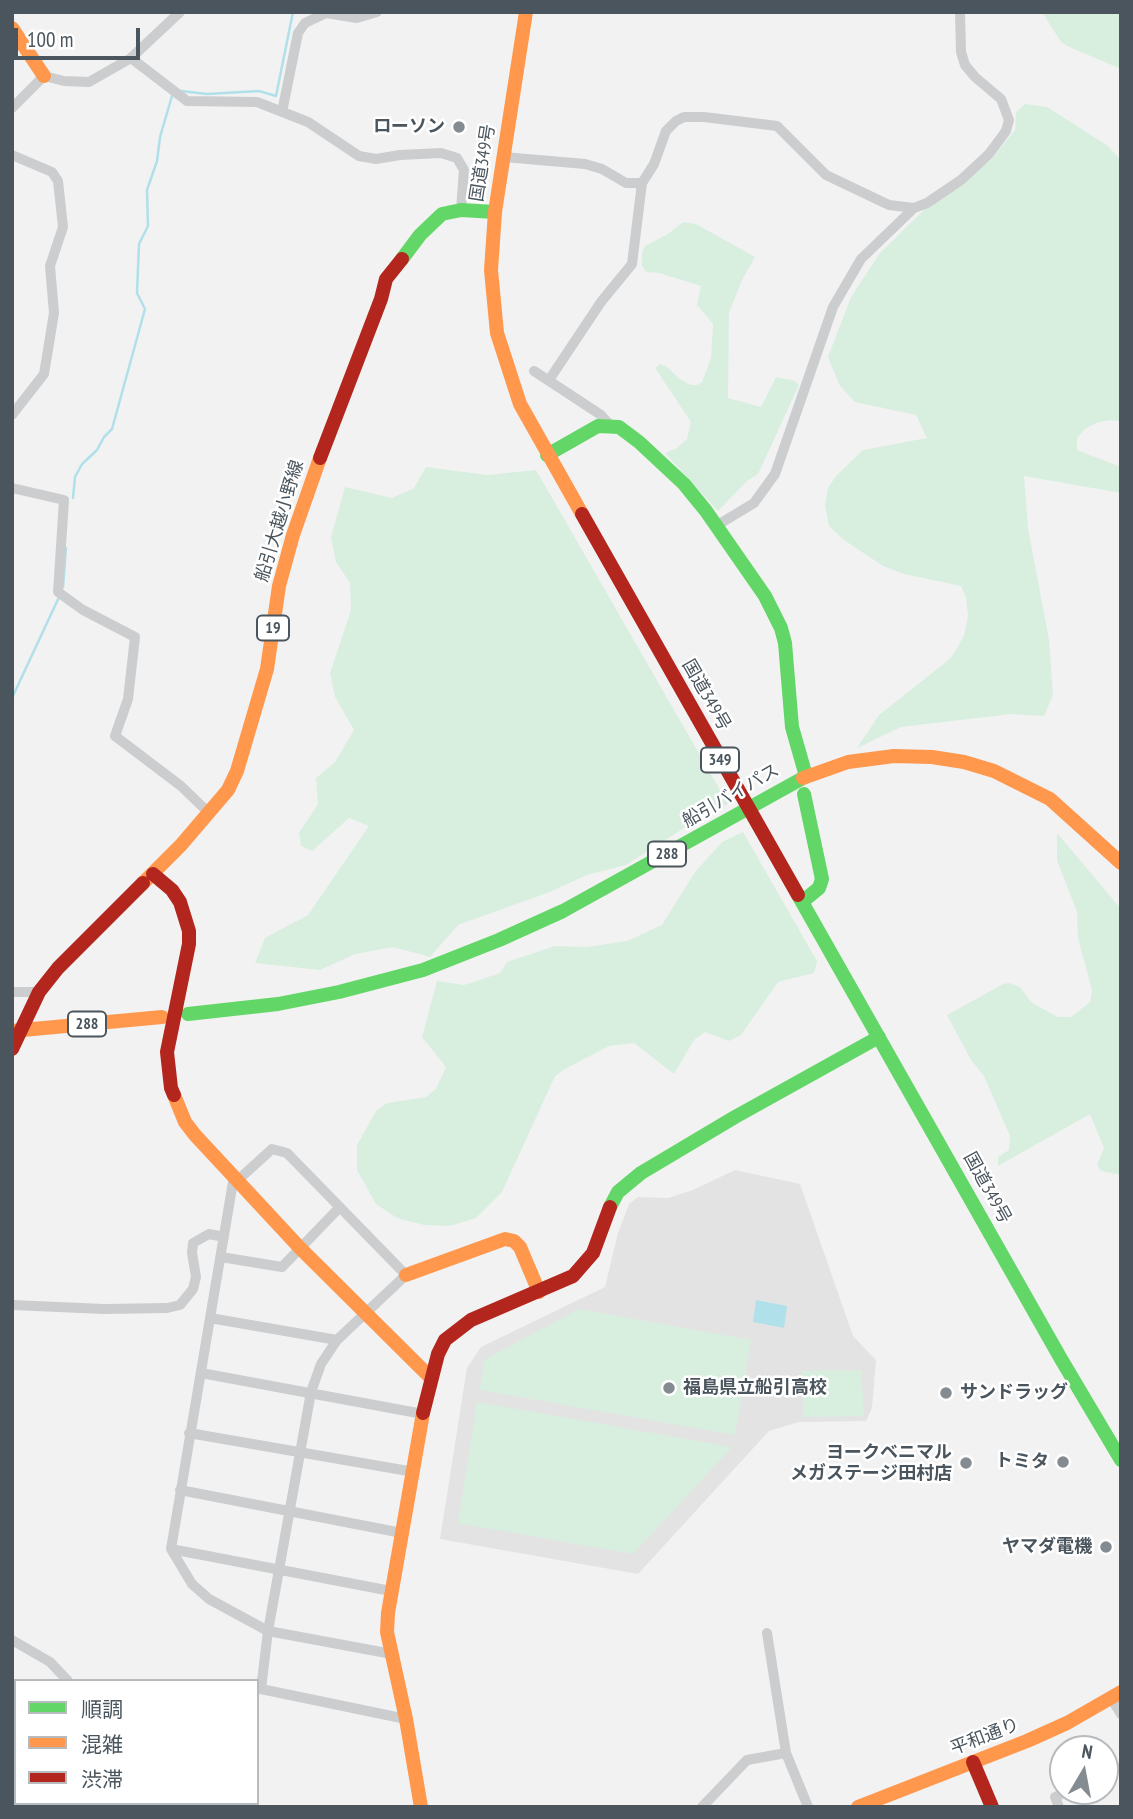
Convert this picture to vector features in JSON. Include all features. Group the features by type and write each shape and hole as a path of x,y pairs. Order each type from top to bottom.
{"main road":[{"name":"国道349号","path":"526,12 495,212 491,270 497,333 520,404 1061,1359 1121,1460"},
{"path":"12,28 44,76"},
{"name":"船引大越小野線","path":"12,1049 17,1030 39,992 72,954 153,874 228,790 237,771 267,669 278,586 293,535 312,478 381,299 386,279 432,221 442,214 461,210 495,212"},
{"path":"547,455 588,430 610,425 627,433 684,484 765,596 781,628 785,643 792,727 806,776"},
{"name":"船引バイパス","path":"188,1014 278,1004 339,992 423,970 563,912 806,776 848,762 894,756 932,757 964,762 994,771 1050,799 1121,863"},
{"path":"802,902 819,888 821,879 804,794"},
{"path":"153,874 172,890 180,902 189,931 189,944 167,1052 171,1088 186,1122 300,1248 431,1378"},
{"name":"288","path":"17,1030 162,1017"},
{"path":"421,1807 387,1632 391,1591 423,1414 431,1378 444,1340 484,1314 560,1283 583,1266 593,1253 604,1220 618,1192 641,1173 879,1037"},
{"path":"406,1275 505,1239 514,1241 520,1247 539,1292"},
{"name":"平和通り","path":"858,1807 1037,1737 1116,1695"},
{"path":"973,1762 992,1807"}],"street":[{"path":"12,108 44,76 64,81 89,82 131,58 180,12"},
{"path":"282,112 298,33 305,23 326,13 357,18 377,12"},
{"path":"716,526 754,503 775,474 833,307 861,258 914,208 947,190 989,154 1006,131 1009,120 1001,99 965,65 961,52 960,12"},
{"path":"131,58 187,101 257,102 308,122 352,153 367,158 441,153 457,158 464,170 461,210"},
{"path":"549,380 600,302 632,264 642,183 654,164 666,131 684,117 748,121 777,126 835,180 889,205 914,208"},
{"path":"12,155 52,172 58,181 63,227 50,266 54,313 44,373 12,415"},
{"path":"504,157 585,164 601,169 626,183 642,183"},
{"path":"534,371 601,415 610,425"},
{"path":"12,488 64,500 58,592 83,610 135,637 128,699 115,736 181,786 209,813"},
{"path":"12,992 39,992"},
{"path":"392,1654 268,1630 209,1599 192,1584 171,1549 189,1433 236,1178 272,1149 287,1153 406,1275 337,1340 321,1364 311,1392 268,1630 261,1689 406,1719"},
{"path":"221,1257 282,1267 340,1208"},
{"path":"12,1305 104,1309 167,1308 180,1305 193,1289 196,1278 193,1243 209,1234 224,1237"},
{"path":"210,1318 337,1340"},
{"path":"201,1373 423,1414"},
{"path":"189,1433 414,1472"},
{"path":"180,1490 402,1533"},
{"path":"171,1549 391,1591"},
{"path":"767,1633 786,1753 808,1807"},
{"path":"12,1640 50,1662 66,1679"},
{"path":"1116,1695 1121,1713"},
{"path":"702,1807 747,1760 786,1753"}],"shaded area":[{"name":"福島県立船引高校","path":"735,1170 800,1184 853,1336 876,1360 872,1408 866,1421 799,1422 769,1431 638,1574 440,1539 467,1368 481,1347 605,1287 618,1233 629,1204 638,1197 668,1198 693,1190"}],"green space":[{"path":"1042,12 1121,12 1121,69 1061,42"},
{"path":"1025,104 1047,107 1108,146 1121,160 1121,421 1109,420 1085,429 1077,438 1077,450 1121,467 1121,493 1024,476 1028,528 1049,640 1053,695 1044,716 1011,714 901,727 857,748 879,715 951,658 964,636 968,616 966,598 961,586 904,574 883,566 844,540 829,526 825,506 828,488 836,476 863,450 927,438 916,415 855,402 840,386 828,357 851,297 880,253 928,206 991,160 1015,130 1016,112"},
{"path":"683,222 696,224 755,257 742,280 729,313 728,398 761,407 776,377 795,381 799,385 758,474 747,481 718,511 665,453 677,448 687,439 691,422 655,368 660,364 666,366 691,385 702,382 711,358 713,324 697,305 701,286 659,273 646,272 642,266 645,246 668,234"},
{"path":"426,467 487,475 536,470 728,804 706,814 626,865 587,875 547,893 458,925 430,957 393,947 355,954 320,970 255,963 265,938 308,915 369,826 349,818 312,851 301,846 299,833 318,804 316,778 335,762 354,730 335,697 330,673 351,610 350,583 336,562 331,537 345,487 392,498 414,488"},
{"path":"743,832 817,961 814,973 778,982 741,1035 729,1041 705,1032 694,1040 674,1074 634,1043 609,1046 555,1076 502,1192 476,1218 450,1226 424,1225 397,1218 376,1204 357,1170 357,1145 376,1111 387,1103 426,1097 436,1089 446,1067 422,1037 437,981 464,985 500,973 507,962 555,946 587,947 627,941 662,925 695,872 722,842"},
{"path":"1057,833 1121,909 1121,1175 1101,1171 1097,1165 1104,1148 1090,1114 998,1166 998,1157 1009,1150 1010,1136 984,1076 971,1060 947,1015 1009,983 1020,987 1032,1003 1058,1017 1071,1017 1090,1002 1092,990 1078,938 1077,912 1057,860"},
{"path":"579,1309 751,1340 735,1435 480,1390 484,1360"},
{"path":"861,1370 864,1416 803,1417 802,1371"},
{"path":"477,1402 732,1447 633,1554 458,1523"}],"water":[{"path":"756,1300 787,1306 784,1328 753,1322"}],"waterway":[{"path":"181,91 207,94 259,91 276,96 293,12"},
{"path":"73,498 75,477 82,464 97,450 112,429 145,309 137,293 139,244 148,226 147,190 157,161 160,137 172,96"},
{"path":"63,587 66,548"},
{"path":"12,698 60,595"}],"traffic: fast":[{"path":"402,259 420,235 442,214 461,210 495,212"},
{"path":"547,455 598,426 619,427 684,484 706,511 765,596 781,628 785,643 792,727 806,776"},
{"path":"188,1014 278,1004 339,992 423,970 563,911 803,778"},
{"path":"802,902 819,888 822,879 804,794"},
{"path":"798,895 1121,1460"},
{"path":"610,1207 618,1192 641,1173 879,1037"}],"traffic: slow":[{"path":"526,12 495,212 491,270 497,333 520,404 582,514"},
{"path":"12,28 44,76"},
{"path":"143,883 181,845 228,790 237,771 267,669 279,586 293,535 320,458"},
{"path":"803,778 848,762 894,756 932,757 964,762 994,771 1050,799 1121,863"},
{"path":"12,1031 162,1017"},
{"path":"174,1095 185,1122 195,1135 300,1248 431,1378"},
{"path":"406,1275 505,1239 514,1241 520,1247 539,1292"},
{"path":"421,1807 387,1632 423,1413"},
{"path":"858,1807 1027,1741 1067,1723 1121,1692"}],"traffic: jam":[{"path":"320,458 381,299 386,279 402,259"},
{"path":"582,514 798,895"},
{"path":"153,874 172,890 180,902 189,931 189,944 167,1052 174,1095"},
{"path":"12,1049 39,992 58,968 143,883"},
{"path":"423,1413 438,1354 445,1340 471,1320 573,1276 593,1253 610,1207"},
{"path":"973,1762 992,1807"}],"place":[{"name":"ローソン","path":"459,127"},
{"name":"福島県立船引高校","path":"669,1388"},
{"name":"サンドラッグ","path":"946,1393"},
{"name":"トミタ","path":"1063,1462"},
{"name":"ヨークベニマル メガステージ田村店","path":"966,1463"},
{"name":"ヤマダ電機","path":"1106,1547"}]}
